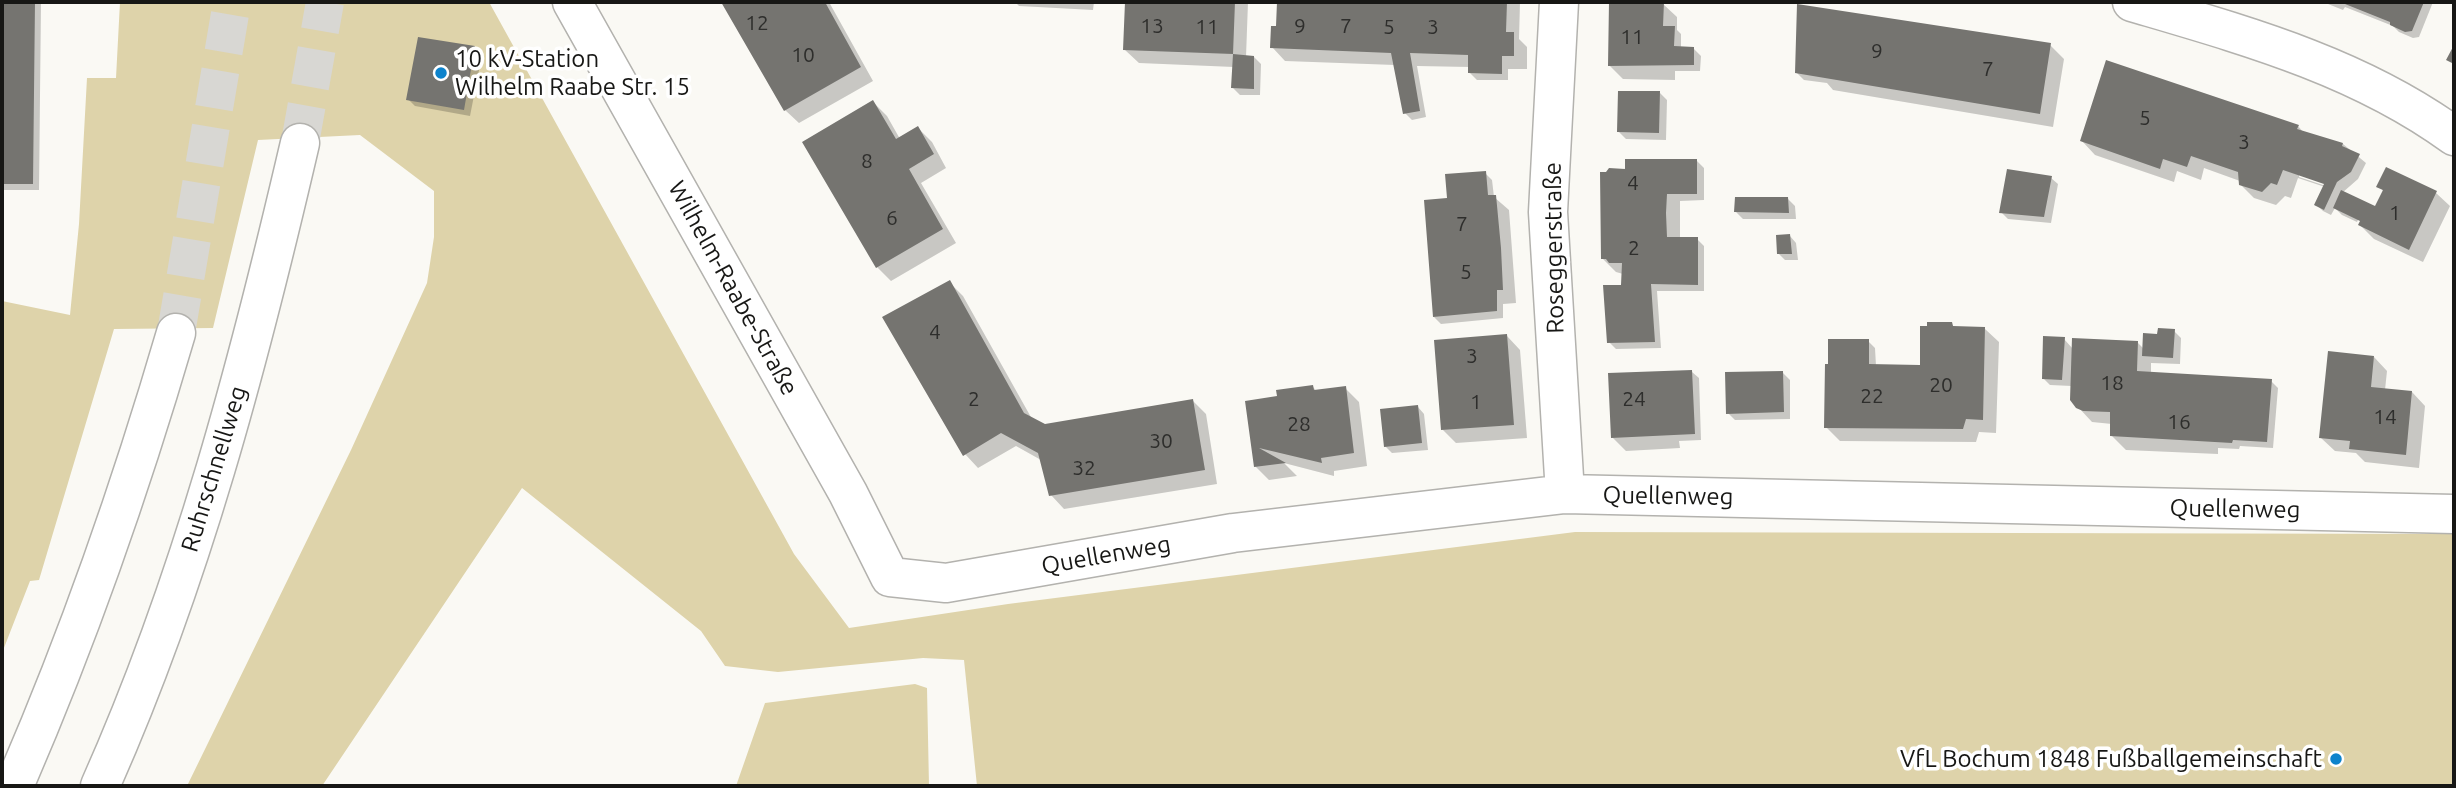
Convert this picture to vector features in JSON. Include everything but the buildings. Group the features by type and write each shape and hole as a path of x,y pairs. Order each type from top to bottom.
{"main road":[{"name":"Wilhelm-Raabe-Straße","path":"572,2 848,493 890,577"},
{"name":"Roseggerstraße","path":"1559,2 1548,212 1565,494"},
{"path":"2132,2 2245,35 2323,63 2398,101 2454,136"},
{"name":"Ruhrschnellweg","path":"100,786 126,727 169,612 222,451 266,289 300,143"},
{"path":"14,786 64,665 109,544 176,333"},
{"name":"Quellenweg","path":"890,577 946,583 1233,533 1565,494 2454,514"}],"shaded area":[{"path":"120,2 489,2 794,554 849,628 1008,604 1575,532 2454,534 2454,786 977,786 964,660 923,658 778,672 725,666 701,631 522,488 322,786 187,786 351,450 427,283 434,237 434,191 360,135 258,140 213,328 114,329 39,580 30,581 2,653 2,301 70,315 79,224 87,78 116,78"},
{"path":"915,684 927,688 929,786 736,786 765,703"}],"tunnel":[{"path":"176,333 232,2"},
{"path":"300,143 325,2"}],"place":[{"name":"10 kV-Station Wilhelm Raabe Str. 15","path":"441,73"},
{"name":"VfL Bochum 1848 Fußballgemeinschaft","path":"2336,759"}]}
